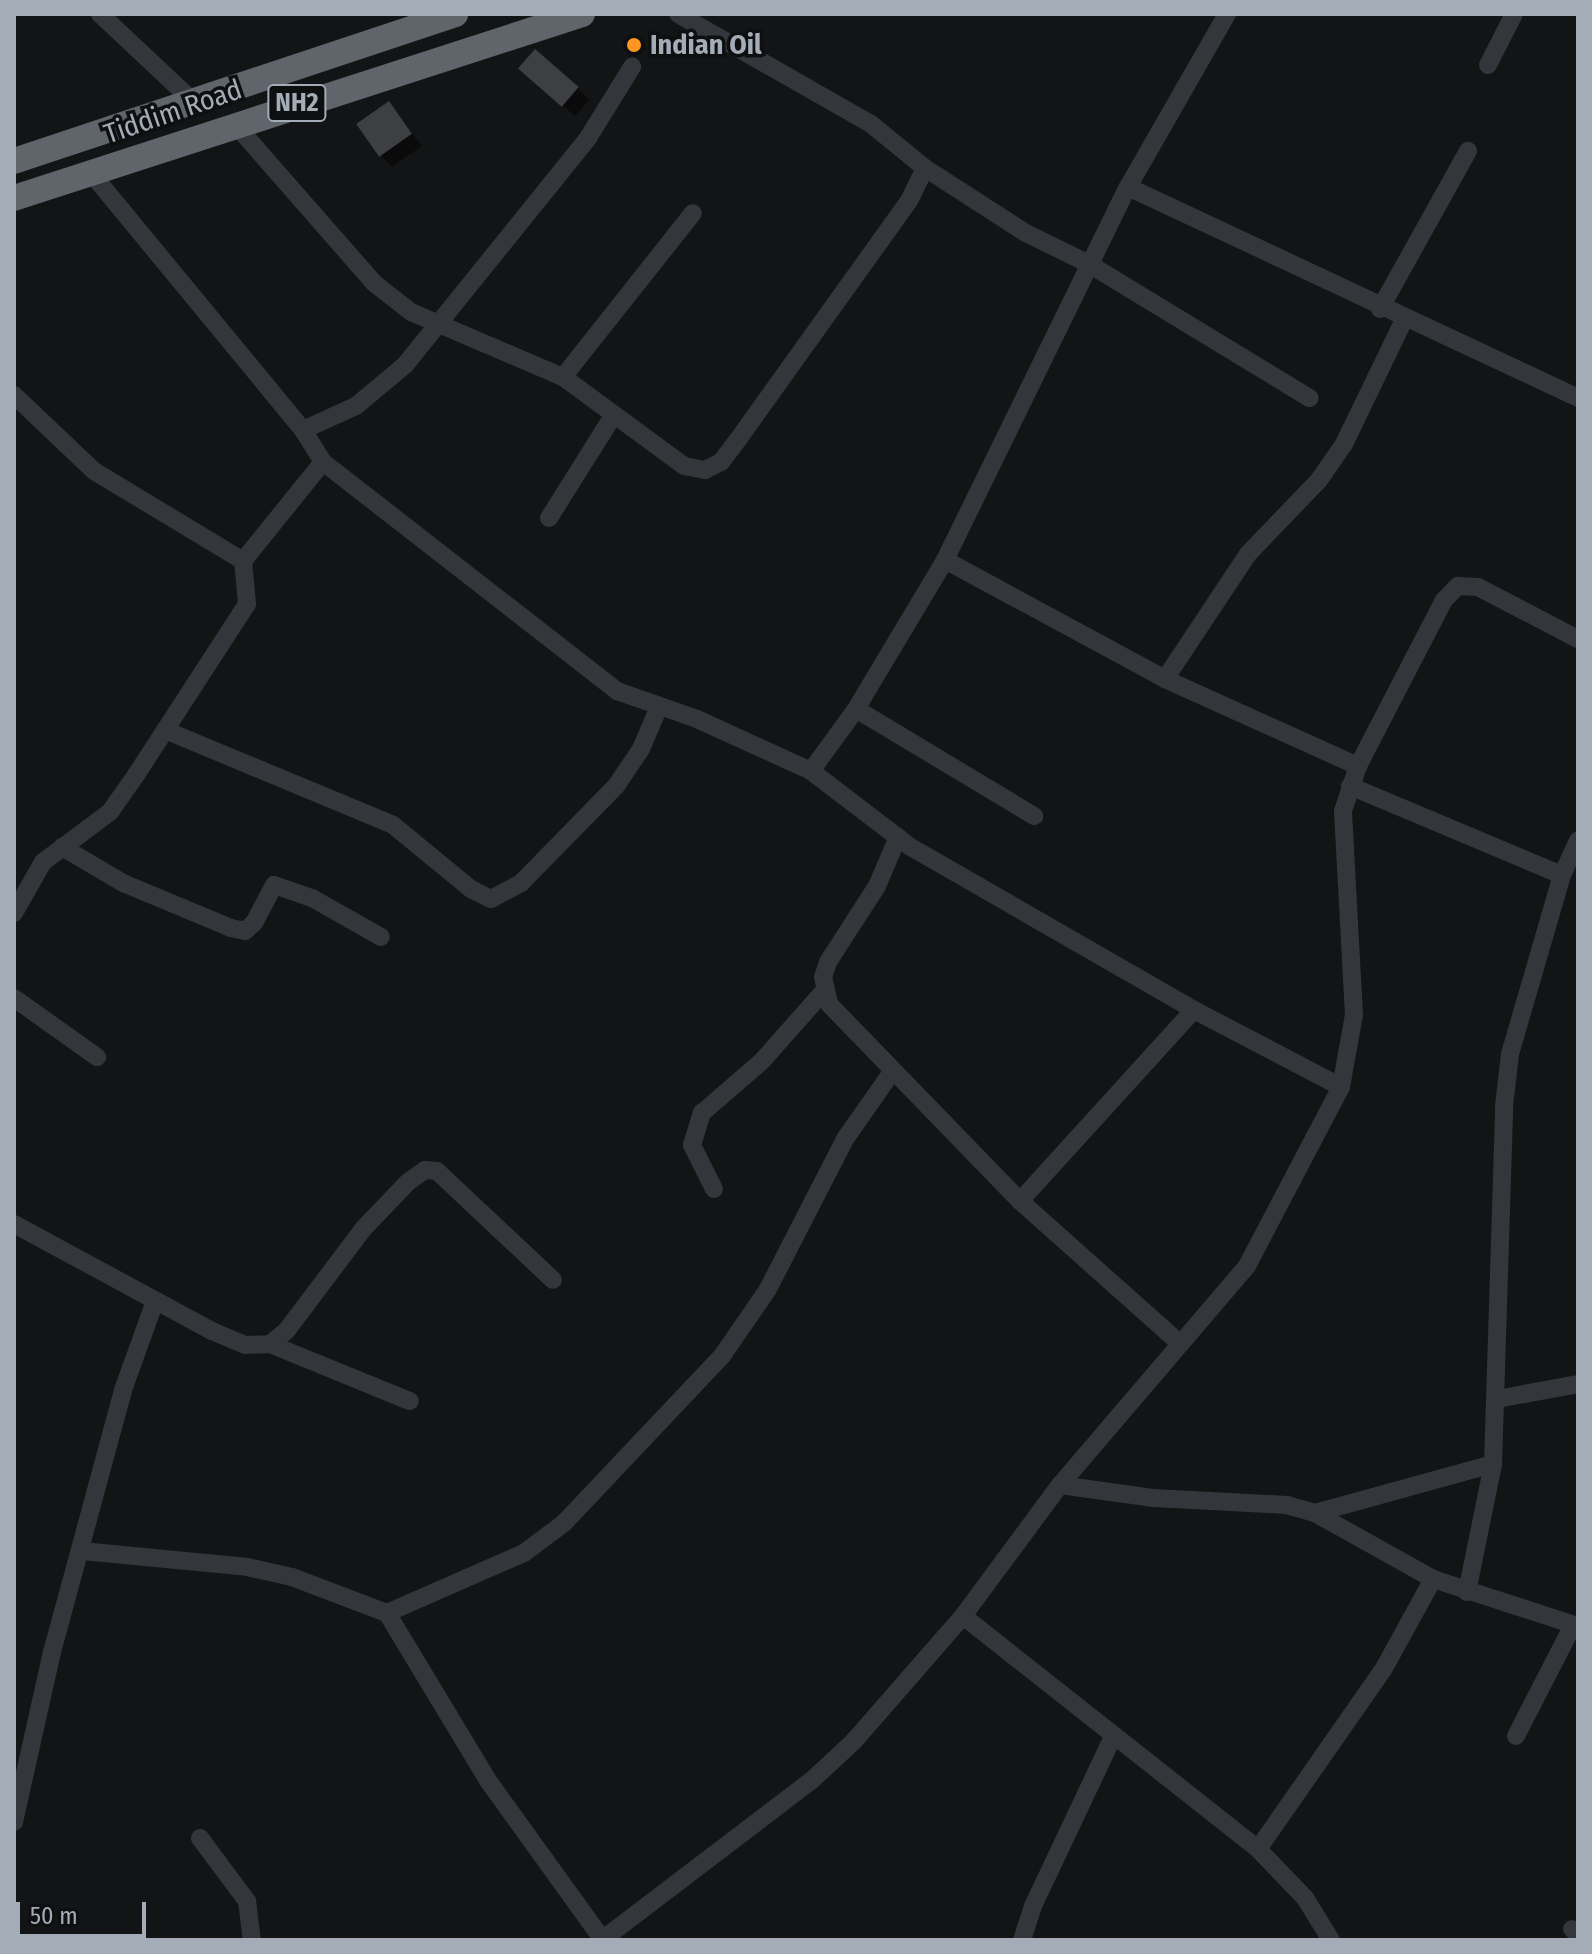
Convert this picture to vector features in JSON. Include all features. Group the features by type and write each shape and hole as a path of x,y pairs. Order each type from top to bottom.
{"highway":[{"name":"Tiddim Road","path":"14,161 196,104 455,14"},
{"name":"Tiddim Road","path":"14,198 92,174 234,123 582,14"}],"street":[{"path":"100,14 196,104"},
{"path":"678,14 871,124 925,168 1026,233 1089,264 1309,398"},
{"path":"811,771 856,709 945,560 1128,187 1227,14"},
{"path":"1488,65 1514,14"},
{"path":"303,430 356,406 405,365 588,138 632,67"},
{"path":"234,123 374,283 411,312 563,377 684,466 705,470 721,462 910,199 925,168"},
{"path":"1380,309 1468,151"},
{"path":"92,174 303,430 323,462 617,691 658,709 697,719 811,771 898,837 1194,1010 1341,1087"},
{"path":"1128,187 1380,309 1578,398"},
{"path":"563,377 693,213"},
{"path":"1165,679 1248,554 1319,480 1344,444 1405,318"},
{"path":"14,395 94,471 243,561"},
{"path":"549,518 613,416"},
{"path":"14,913 36,872 62,847 110,812 247,604 243,561 323,462"},
{"path":"945,560 1165,679 1358,766"},
{"path":"387,1613 489,1782 602,1940 811,1781 865,1730 963,1616 1060,1485 1178,1342 1247,1266 1341,1087 1354,1015 1341,841 1350,786 1444,600 1458,586 1478,587 1578,639"},
{"path":"165,730 393,825 471,889 491,899 521,883 616,786 641,749 658,709"},
{"path":"856,709 1034,816"},
{"path":"1350,786 1562,875"},
{"path":"714,1189 692,1145 702,1113 762,1061 824,991 828,962 877,886 898,837"},
{"path":"62,847 123,883 231,928 245,931 254,923 274,885 312,898 381,937"},
{"path":"1467,1592 1493,1464 1504,1106 1510,1054 1562,875 1576,847"},
{"path":"824,991 836,1014 1020,1201 1178,1342"},
{"path":"14,998 97,1057"},
{"path":"1020,1201 1194,1010"},
{"path":"82,1551 247,1567 292,1577 387,1613 408,1608 543,1540 712,1367 768,1289 845,1139 892,1072"},
{"path":"270,1344 287,1330 363,1229 425,1170 437,1171 553,1280"},
{"path":"14,1224 154,1304 245,1345 270,1344 410,1401"},
{"path":"14,1822 52,1652 82,1551 123,1390 154,1304"},
{"path":"1497,1399 1578,1384"},
{"path":"1315,1513 1493,1464"},
{"path":"1060,1485 1154,1498 1287,1505 1315,1513 1433,1579 1575,1625 1516,1736"},
{"path":"1258,1849 1383,1670 1433,1579"},
{"path":"963,1616 1258,1849 1305,1898 1331,1940"},
{"path":"1022,1940 1033,1906 1113,1737"},
{"path":"200,1838 247,1901 252,1940"}],"building":[{"path":"535,49 579,87 562,107 518,69"},
{"path":"389,101 412,134 379,157 356,124"}],"place":[{"name":"Indian Oil","path":"634,45"}]}
